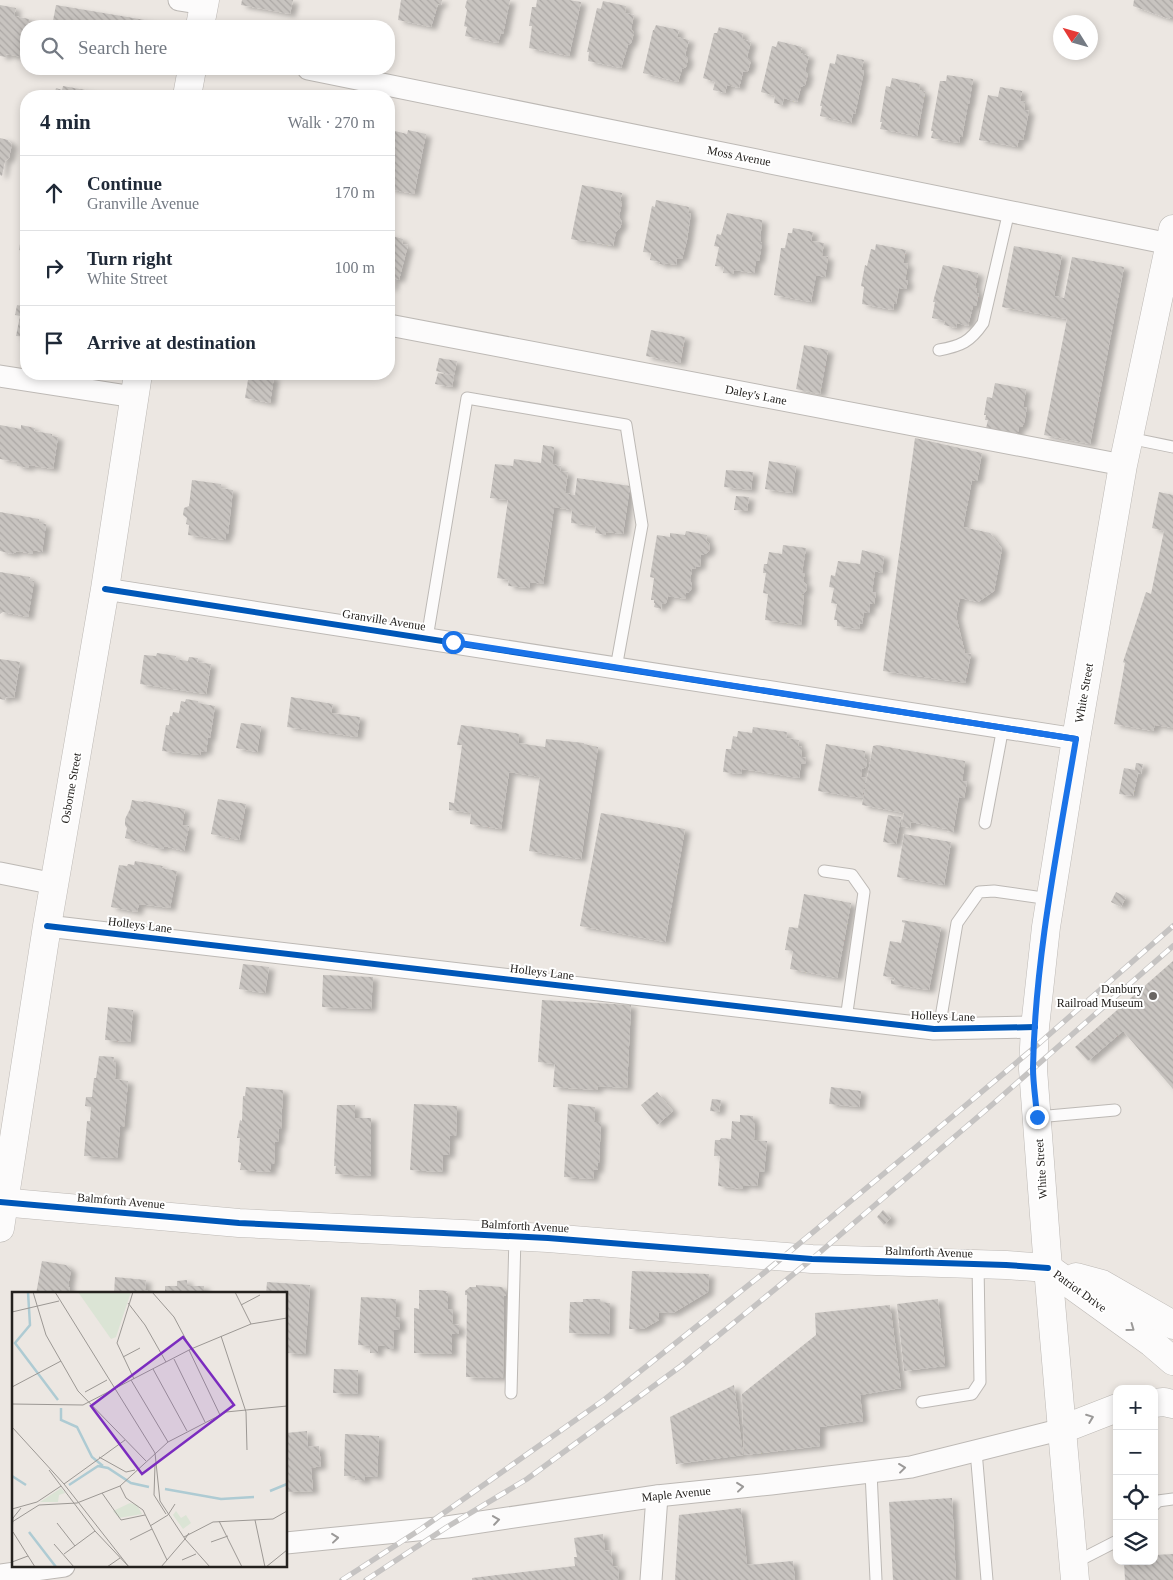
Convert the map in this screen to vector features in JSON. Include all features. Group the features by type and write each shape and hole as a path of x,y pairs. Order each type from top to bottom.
{"main road":[{"path":"188,90 191,75"},
{"name":"White Street","path":"1075,1572 1048,1268 1033,1070 1034,1027 1050,899 1123,465 1172,237"},
{"name":"Osborne Street","path":"0,1228 2,1202 105,589 136,385"},
{"name":"Balmforth Avenue","path":"2,1202 239,1223 515,1236 812,1259 1048,1268"},
{"name":"Patriot Drive","path":"1048,1268 1102,1284 1173,1325"},
{"name":"Patriot Drive","path":"1048,1268 1152,1343 1173,1361"},
{"path":"1158,1403 1173,1404"},
{"path":"1063,1429 1113,1410"}],"street":[{"name":"Moss Avenue","path":"338,75 1010,211 1172,237"},
{"name":"Daley's Lane","path":"395,325 1123,465"},
{"path":"0,376 20,377"},
{"path":"60,380 136,385"},
{"name":"Granville Avenue","path":"105,589 1076,739"},
{"path":"0,874 55,884"},
{"name":"Holleys Lane","path":"48,926 939,1029 1034,1027"},
{"name":"Maple Avenue","path":"288,1543 447,1527 657,1496 911,1467 1063,1429"},
{"path":"650,1580 657,1496"},
{"path":"0,1574 48,1568"}],"lane":[{"path":"939,350 958,347 974,336 983,323 1010,211"},
{"path":"427,638 467,398 626,425 642,525 616,668"},
{"path":"1129,438 1173,447"},
{"path":"985,823 1003,728"},
{"path":"824,871 852,875 864,892 846,1019"},
{"path":"939,1029 957,923 979,892 994,891 1050,899"},
{"path":"1037,1117 1115,1110"},
{"path":"511,1393 515,1236"},
{"path":"922,1402 972,1394 980,1382 978,1265"},
{"path":"976,1451 987,1580"},
{"path":"871,1472 876,1580"},
{"path":"1158,1501 1173,1499"},
{"path":"1075,1572 1113,1544"}],"building":[{"path":"242,0 293,0 290,14 241,5"},
{"path":"401,0 442,0 441,5 438,4 431,27 398,20"},
{"path":"467,0 510,0 503,34 501,33 498,43 465,36 467,27 464,26 467,10 465,7"},
{"path":"537,0 581,2 569,56 529,48 532,26 529,26 532,7 536,7"},
{"path":"1134,0 1173,0 1173,18 1170,17 1169,19 1133,6"},
{"path":"603,1 626,6 625,13 634,15 631,29 634,33 621,68 588,61 589,52 587,52 597,8 601,9"},
{"path":"0,5 16,8 14,16 29,19 20,20 20,57 6,54 6,57 0,56"},
{"path":"56,5 145,20 53,20"},
{"path":"656,25 679,30 677,37 689,40 685,55 688,59 686,67 682,69 678,82 643,73 653,30"},
{"path":"719,27 743,33 742,39 751,42 747,57 751,61 748,71 743,72 739,88 727,85 725,93 713,90 715,82 703,78 714,33 717,33"},
{"path":"778,41 802,47 800,53 809,56 805,71 808,74 805,85 801,87 797,102 784,98 782,105 774,103 775,96 761,92 772,46 776,47"},
{"path":"837,54 864,60 861,70 864,71 855,114 853,113 851,123 820,116 822,106 820,106 830,63 835,64"},
{"path":"947,75 973,79 962,137 960,136 959,143 931,138 940,81 946,81"},
{"path":"892,78 920,84 919,90 925,92 917,136 880,129 886,86 890,87"},
{"path":"63,86 86,90 62,90"},
{"path":"1000,87 1022,91 1020,101 1025,102 1024,110 1029,111 1023,140 1019,139 1017,147 979,140 988,95 998,97"},
{"path":"408,130 426,134 414,194 395,190 395,131 407,134"},
{"path":"0,138 8,140 12,144 9,158 5,161 2,176 0,175"},
{"path":"582,185 622,193 619,217 622,222 616,232 613,246 571,239"},
{"path":"656,200 689,207 688,213 691,213 682,259 677,258 676,265 659,264 660,262 650,260 651,253 643,252 652,206 655,207"},
{"path":"727,213 762,220 760,242 762,243 759,261 756,260 754,273 734,270 733,274 723,273 724,267 715,266 719,247 714,246 717,234 721,235"},
{"path":"793,228 813,232 811,241 824,243 822,256 828,257 825,277 816,275 811,302 774,295 781,248 785,248 788,233 792,233"},
{"path":"395,237 403,239 402,244 408,245 399,280 395,278"},
{"path":"876,244 906,250 903,263 908,264 905,280 908,281 906,289 899,288 893,310 862,304 864,287 861,286 865,265 867,266 871,249 875,250"},
{"path":"1014,246 1062,255 1054,296 1064,298 1072,257 1124,267 1090,444 1044,435 1067,319 1002,307"},
{"path":"943,265 978,273 975,288 977,288 976,293 979,293 976,306 973,306 968,326 957,323 956,328 944,325 945,321 932,318 935,302 933,302"},
{"path":"17,305 20,306 20,316 15,315"},
{"path":"20,316 20,336 16,336"},
{"path":"651,330 685,337 680,363 646,356"},
{"path":"804,345 828,350 820,394 796,389"},
{"path":"439,358 457,361 454,375 436,371"},
{"path":"438,373 454,376 452,387 435,384"},
{"path":"248,380 274,380 270,403 245,398"},
{"path":"995,383 1026,389 1023,407 1027,407 1024,423 1022,427 1019,427 1017,437 985,432 988,420 985,420 986,415 984,415 987,397 992,398"},
{"path":"0,425 21,429 21,425 35,428 34,431 58,437 53,469 29,465 29,468 17,466 17,462 0,459"},
{"path":"915,438 982,453 977,481 972,480 963,527 990,533 1002,549 994,591 978,602 960,598 956,616 965,653 971,654 965,683 883,671"},
{"path":"543,445 554,447 552,464 561,466 560,471 568,472 565,493 575,495 577,478 630,486 623,534 606,532 605,535 595,533 596,526 571,523 572,510 554,507 543,584 530,582 529,588 508,586 509,580 497,578 508,500 490,498 495,464 513,466 514,459 541,463"},
{"path":"769,461 796,466 792,493 765,489"},
{"path":"726,470 753,472 751,490 724,487"},
{"path":"192,480 221,484 221,488 233,490 226,540 188,535 189,525 186,524 187,518 183,515 184,508 189,506"},
{"path":"1159,492 1173,495 1173,728 1155,725 1153,731 1114,724 1125,663 1123,662 1146,592 1151,594 1164,531 1152,528"},
{"path":"736,496 749,497 747,511 734,510"},
{"path":"0,512 39,519 39,523 46,524 42,552 33,550 33,554 18,551 12,554 0,551"},
{"path":"686,531 707,535 706,540 709,543 710,549 707,553 701,555 700,567 696,566 695,569 692,569 691,590 686,593 686,599 668,596 666,603 662,604 661,609 654,607 654,600 651,600 654,578 650,577 657,535 670,537 670,533 685,535"},
{"path":"783,545 806,548 802,573 805,573 803,581 807,585 806,591 801,595 804,595 801,625 765,620 768,594 763,593 766,573 763,573 764,564 767,564 769,552 782,554"},
{"path":"862,550 884,556 882,573 875,571 872,592 876,593 874,604 870,604 869,613 864,612 859,629 837,626 837,620 834,620 837,604 831,603 834,588 829,587 831,575 835,576 838,561 860,564"},
{"path":"0,572 30,577 29,580 34,581 28,617 3,612 0,614"},
{"path":"157,653 176,656 175,659 188,661 189,657 198,658 197,662 211,664 206,694 140,684 144,655 156,656"},
{"path":"0,659 20,662 14,698 6,697 5,700 0,699"},
{"path":"291,697 333,704 331,713 360,717 357,737 287,727"},
{"path":"186,699 215,706 206,752 201,751 200,755 162,751 166,725 169,725 170,716 172,716 173,712 179,713 181,701 185,702"},
{"path":"241,723 261,726 257,752 236,748"},
{"path":"461,725 519,734 518,743 545,747 546,739 584,743 598,747 581,859 529,851 540,777 509,772 501,829 470,824 471,813 449,810 449,802 454,803 462,745 457,745"},
{"path":"753,727 787,732 786,738 799,740 798,746 802,747 801,757 806,758 805,764 801,763 799,778 742,769 741,774 723,772 726,749 731,749 733,736 737,737 738,731 752,733"},
{"path":"826,744 865,751 866,767 862,769 861,777 866,778 862,798 818,791"},
{"path":"877,745 965,761 962,781 967,782 964,798 959,797 953,832 947,831 947,829 911,822 910,828 901,826 904,813 862,805 873,746"},
{"path":"1136,763 1143,764 1141,774 1138,773 1133,796 1119,794 1124,768 1135,770"},
{"path":"218,799 246,804 239,840 211,834"},
{"path":"132,800 185,809 182,825 189,826 184,851 164,846 163,849 155,848 155,846 125,838 127,828 125,819"},
{"path":"601,813 685,829 665,942 580,926"},
{"path":"888,815 901,817 896,844 883,842"},
{"path":"904,834 951,842 944,885 897,877"},
{"path":"135,861 163,866 162,868 177,871 170,908 139,904 137,912 111,907 119,865 134,865"},
{"path":"1116,892 1126,897 1121,907 1111,902"},
{"path":"804,894 851,903 837,978 790,969 793,951 785,950 789,927 798,928"},
{"path":"902,920 941,927 929,990 891,984 891,980 894,981 895,978 883,976 890,941 901,943 905,923"},
{"name":"Danbury Railroad Museum","path":"1173,961 1173,1089 1123,1031 1088,1061 1075,1047"},
{"path":"243,964 269,967 265,993 239,989"},
{"path":"323,975 373,977 371,1009 322,1007"},
{"path":"542,1000 631,1005 627,1088 598,1086 597,1090 553,1087 555,1064 538,1062"},
{"path":"108,1007 133,1010 130,1042 105,1040"},
{"path":"99,1056 114,1057 113,1062 116,1062 115,1079 128,1081 124,1127 120,1127 117,1158 84,1156 87,1121 90,1121 91,1107 85,1106 86,1097 92,1097"},
{"path":"246,1087 283,1090 281,1129 279,1129 278,1142 275,1142 274,1164 271,1164 271,1172 240,1170 241,1163 238,1162 240,1138 237,1138 240,1120 242,1121 243,1096 245,1096"},
{"path":"831,1087 861,1091 859,1107 829,1104"},
{"path":"657,1092 673,1111 657,1125 641,1105"},
{"path":"712,1099 721,1100 719,1112 710,1111"},
{"path":"414,1104 457,1106 456,1136 450,1136 449,1155 443,1155 442,1172 410,1170"},
{"path":"568,1104 595,1107 594,1122 601,1122 599,1163 598,1170 594,1170 593,1179 564,1177"},
{"path":"337,1105 355,1105 355,1118 371,1118 371,1176 335,1174"},
{"path":"740,1115 753,1116 753,1122 755,1122 754,1140 767,1141 764,1172 759,1171 757,1186 743,1185 743,1189 718,1186 720,1156 714,1156 715,1140 720,1140 721,1138 731,1139 732,1121 740,1122"},
{"path":"883,1210 891,1218 884,1225 877,1217"},
{"path":"42,1261 66,1265 71,1270 68,1287 70,1288 69,1291 72,1292 36,1292"},
{"path":"632,1271 709,1274 708,1292 673,1313 659,1312 659,1320 643,1329 629,1329"},
{"path":"115,1277 146,1280 145,1290 148,1290 148,1292 114,1292"},
{"path":"187,1280 187,1286 204,1286 204,1292 165,1292 165,1286 177,1286 177,1281"},
{"path":"267,1282 310,1285 305,1354 288,1353 288,1292 266,1292"},
{"path":"476,1285 502,1287 506,1291 506,1296 504,1295 503,1378 466,1377 467,1295 465,1295 465,1291 470,1287 476,1287"},
{"path":"419,1290 447,1291 448,1309 453,1309 452,1324 459,1325 459,1334 452,1334 452,1354 414,1353 414,1308 419,1309"},
{"path":"361,1297 396,1299 395,1317 400,1317 400,1330 394,1330 393,1349 386,1349 386,1346 378,1345 378,1353 370,1353 370,1346 358,1345"},
{"path":"583,1299 600,1299 601,1302 610,1303 609,1334 569,1333 570,1302 583,1302"},
{"path":"938,1299 945,1366 904,1371 897,1304"},
{"path":"890,1305 901,1388 860,1395 863,1421 820,1427 820,1446 744,1455 742,1394 816,1335 815,1313"},
{"path":"334,1369 358,1370 357,1394 333,1393"},
{"path":"734,1385 743,1455 676,1464 670,1417"},
{"path":"307,1431 308,1447 319,1446 321,1466 311,1468 313,1491 288,1492 288,1433"},
{"path":"345,1434 379,1436 377,1477 365,1476 365,1481 355,1480 355,1476 344,1476"},
{"path":"952,1498 956,1580 893,1580 889,1502"},
{"path":"741,1508 747,1565 793,1561 795,1580 675,1580 679,1515"},
{"path":"603,1534 605,1551 611,1550 613,1567 619,1566 618,1580 472,1580 472,1578 575,1566 574,1557 577,1557 574,1538"},
{"path":"1173,1554 1173,1580 1125,1580 1124,1565 1158,1565 1158,1555"}],"railway":[{"path":"342,1580 421,1529 604,1400 765,1272 916,1147 1035,1047 1173,926"},
{"path":"366,1580 447,1527 527,1479 681,1366 812,1259 1173,946"}],"cycle path":[{"path":"105,589 1076,739"},
{"path":"47,926 934,1029 1035,1027"},
{"path":"0,1202 239,1223 548,1238 812,1259 1048,1268"}],"place":[{"name":"Danbury Railroad Museum","path":"1153,996"}],"route":[{"path":"453,642 1076,739 1046,927 1034,1027 1033,1070 1037,1117"}]}
